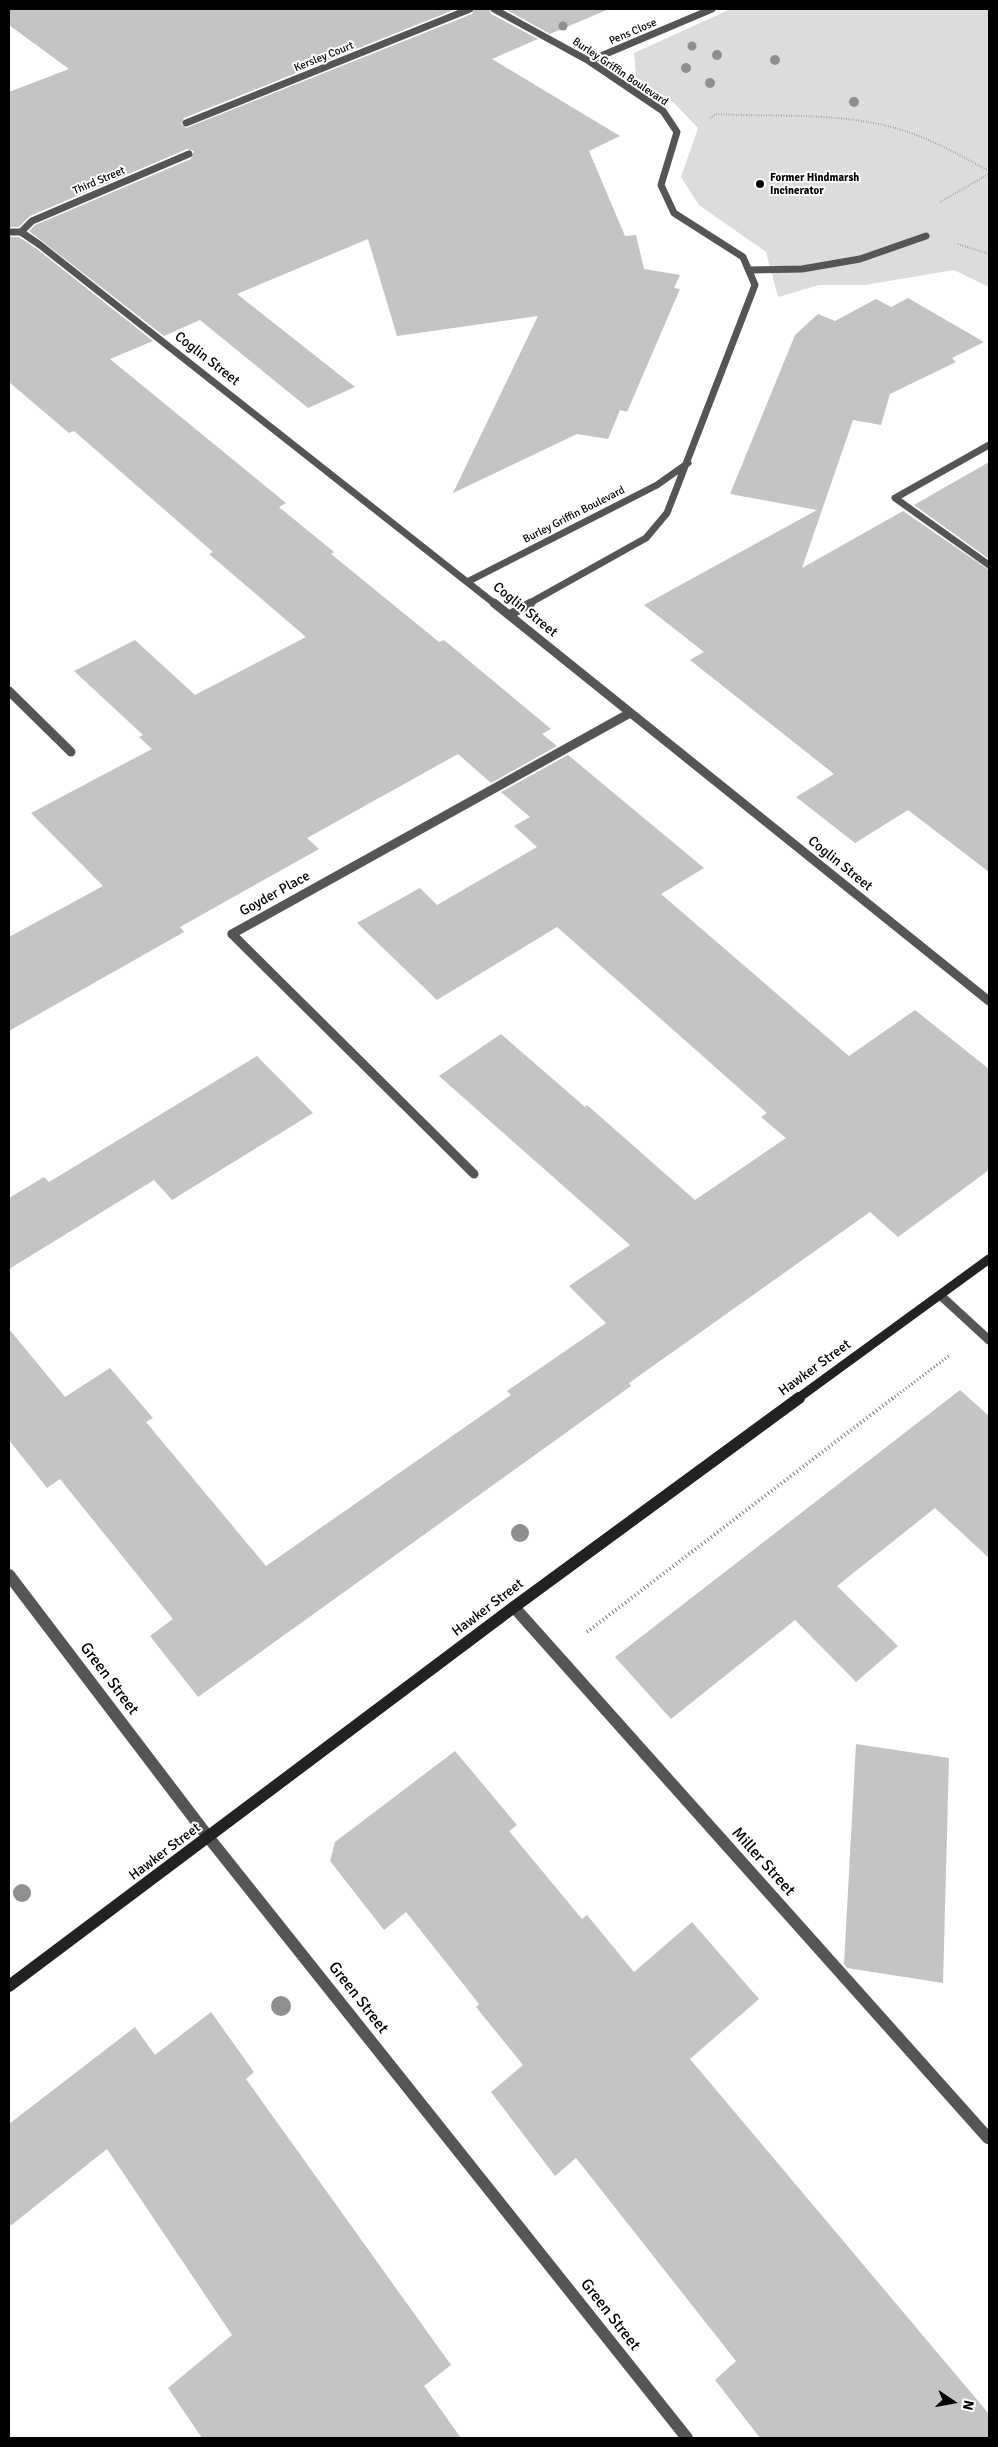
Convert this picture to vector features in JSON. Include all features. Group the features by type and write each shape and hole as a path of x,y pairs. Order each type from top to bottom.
{"street":[{"name":"Kersley Court","path":"186,123 470,9"},
{"name":"Burley Griffin Boulevard","path":"494,9 589,61 663,111 677,132 661,186 674,213 742,257 749,270"},
{"name":"Pens Close","path":"589,61 712,9"},
{"name":"Third Street","path":"21,232 32,221 189,154"},
{"path":"9,232 21,232"},
{"name":"Coglin Street","path":"21,232 40,245 509,615 989,1001"},
{"path":"509,615 646,538 667,513 755,285 749,270 802,269 860,260 926,236"},
{"path":"989,445 895,498 989,565"},
{"name":"Burley Griffin Boulevard","path":"467,582 657,485 688,462"},
{"path":"9,692 71,752"},
{"name":"Goyder Place","path":"474,1174 232,934 630,713"},
{"name":"Hawker Street","path":"9,1986 209,1838 514,1607 989,1259"},
{"path":"940,1295 989,1340"},
{"name":"Green Street","path":"9,1574 209,1838 687,2438"},
{"name":"Miller Street","path":"514,1607 988,2138"}],"path":[{"path":"704,113 710,118 711,126"},
{"path":"710,118 716,114 759,117 819,116 885,126 939,146 989,172"},
{"path":"938,204 989,172"},
{"path":"557,1655 980,1332"}],"shaded area":[{"path":"731,9 989,9 989,287 954,270 865,285 819,285 778,297 766,252 699,205 681,177 698,128 674,103 636,77 634,53"}],"building":[{"path":"9,9 456,9 184,118 181,124 186,128 472,14 475,9 489,9 491,14 538,39 492,59 620,136 589,151 625,236 636,235 644,269 680,275 674,288 680,289 627,412 620,410 608,439 577,434 453,493 538,316 397,336 368,239 237,294 355,387 308,408 200,320 164,336 29,231 35,225 191,159 194,151 187,149 30,216 19,227 9,227 9,92 69,69 9,25"},
{"path":"505,9 609,9 550,34"},
{"path":"9,237 19,237 37,249 153,341 110,359 286,503 279,507 334,552 331,554 439,642 444,640 551,729 542,734 557,746 491,783 458,754 307,838 319,849 180,927 184,932 9,1031 9,937 103,886 31,813 152,749 139,737 143,735 74,671 135,640 195,695 306,637 209,554 213,552 74,431 69,433 9,382"},
{"path":"908,298 984,342 952,358 956,362 890,394 881,425 853,420 802,568 903,511 989,570 989,872 908,810 855,843 796,797 834,774 690,660 704,652 644,605 817,510 730,494 795,335 818,314 835,321 876,299 891,307"},
{"path":"989,462 989,559 914,505"},
{"path":"568,755 704,868 661,894 849,1056 915,1010 989,1069 989,1170 898,1237 870,1212 629,1383 631,1386 198,1697 150,1636 173,1619 60,1479 47,1488 9,1440 9,1329 65,1397 110,1368 153,1418 146,1422 266,1566 511,1395 507,1391 606,1323 569,1286 630,1245 439,1076 501,1034 585,1107 587,1105 695,1200 786,1138 761,1117 767,1113 557,927 437,1000 357,923 420,888 437,905 537,847 514,826 530,817 501,792"},
{"path":"257,1056 313,1113 172,1200 154,1180 9,1269 9,1198 44,1177 49,1182"},
{"path":"960,1390 989,1416 989,1558 935,1508 837,1586 898,1646 856,1682 795,1620 671,1719 615,1657"},
{"path":"856,1744 949,1758 943,1983 847,1968 844,1964"},
{"path":"455,1751 517,1825 509,1831 582,1919 587,1915 634,1972 692,1922 759,1999 690,2059 989,2414 989,2438 760,2438 715,2380 736,2361 576,2158 555,2176 491,2092 523,2065 476,2007 479,2004 406,1912 384,1930 330,1861 335,1842"},
{"path":"211,2012 254,2072 246,2079 451,2365 424,2386 461,2438 202,2438 168,2388 232,2335 107,2149 9,2227 9,2124 135,2027 155,2055"}],"place":[{"name":"Former Hindmarsh Incinerator","path":"760,184"}]}
